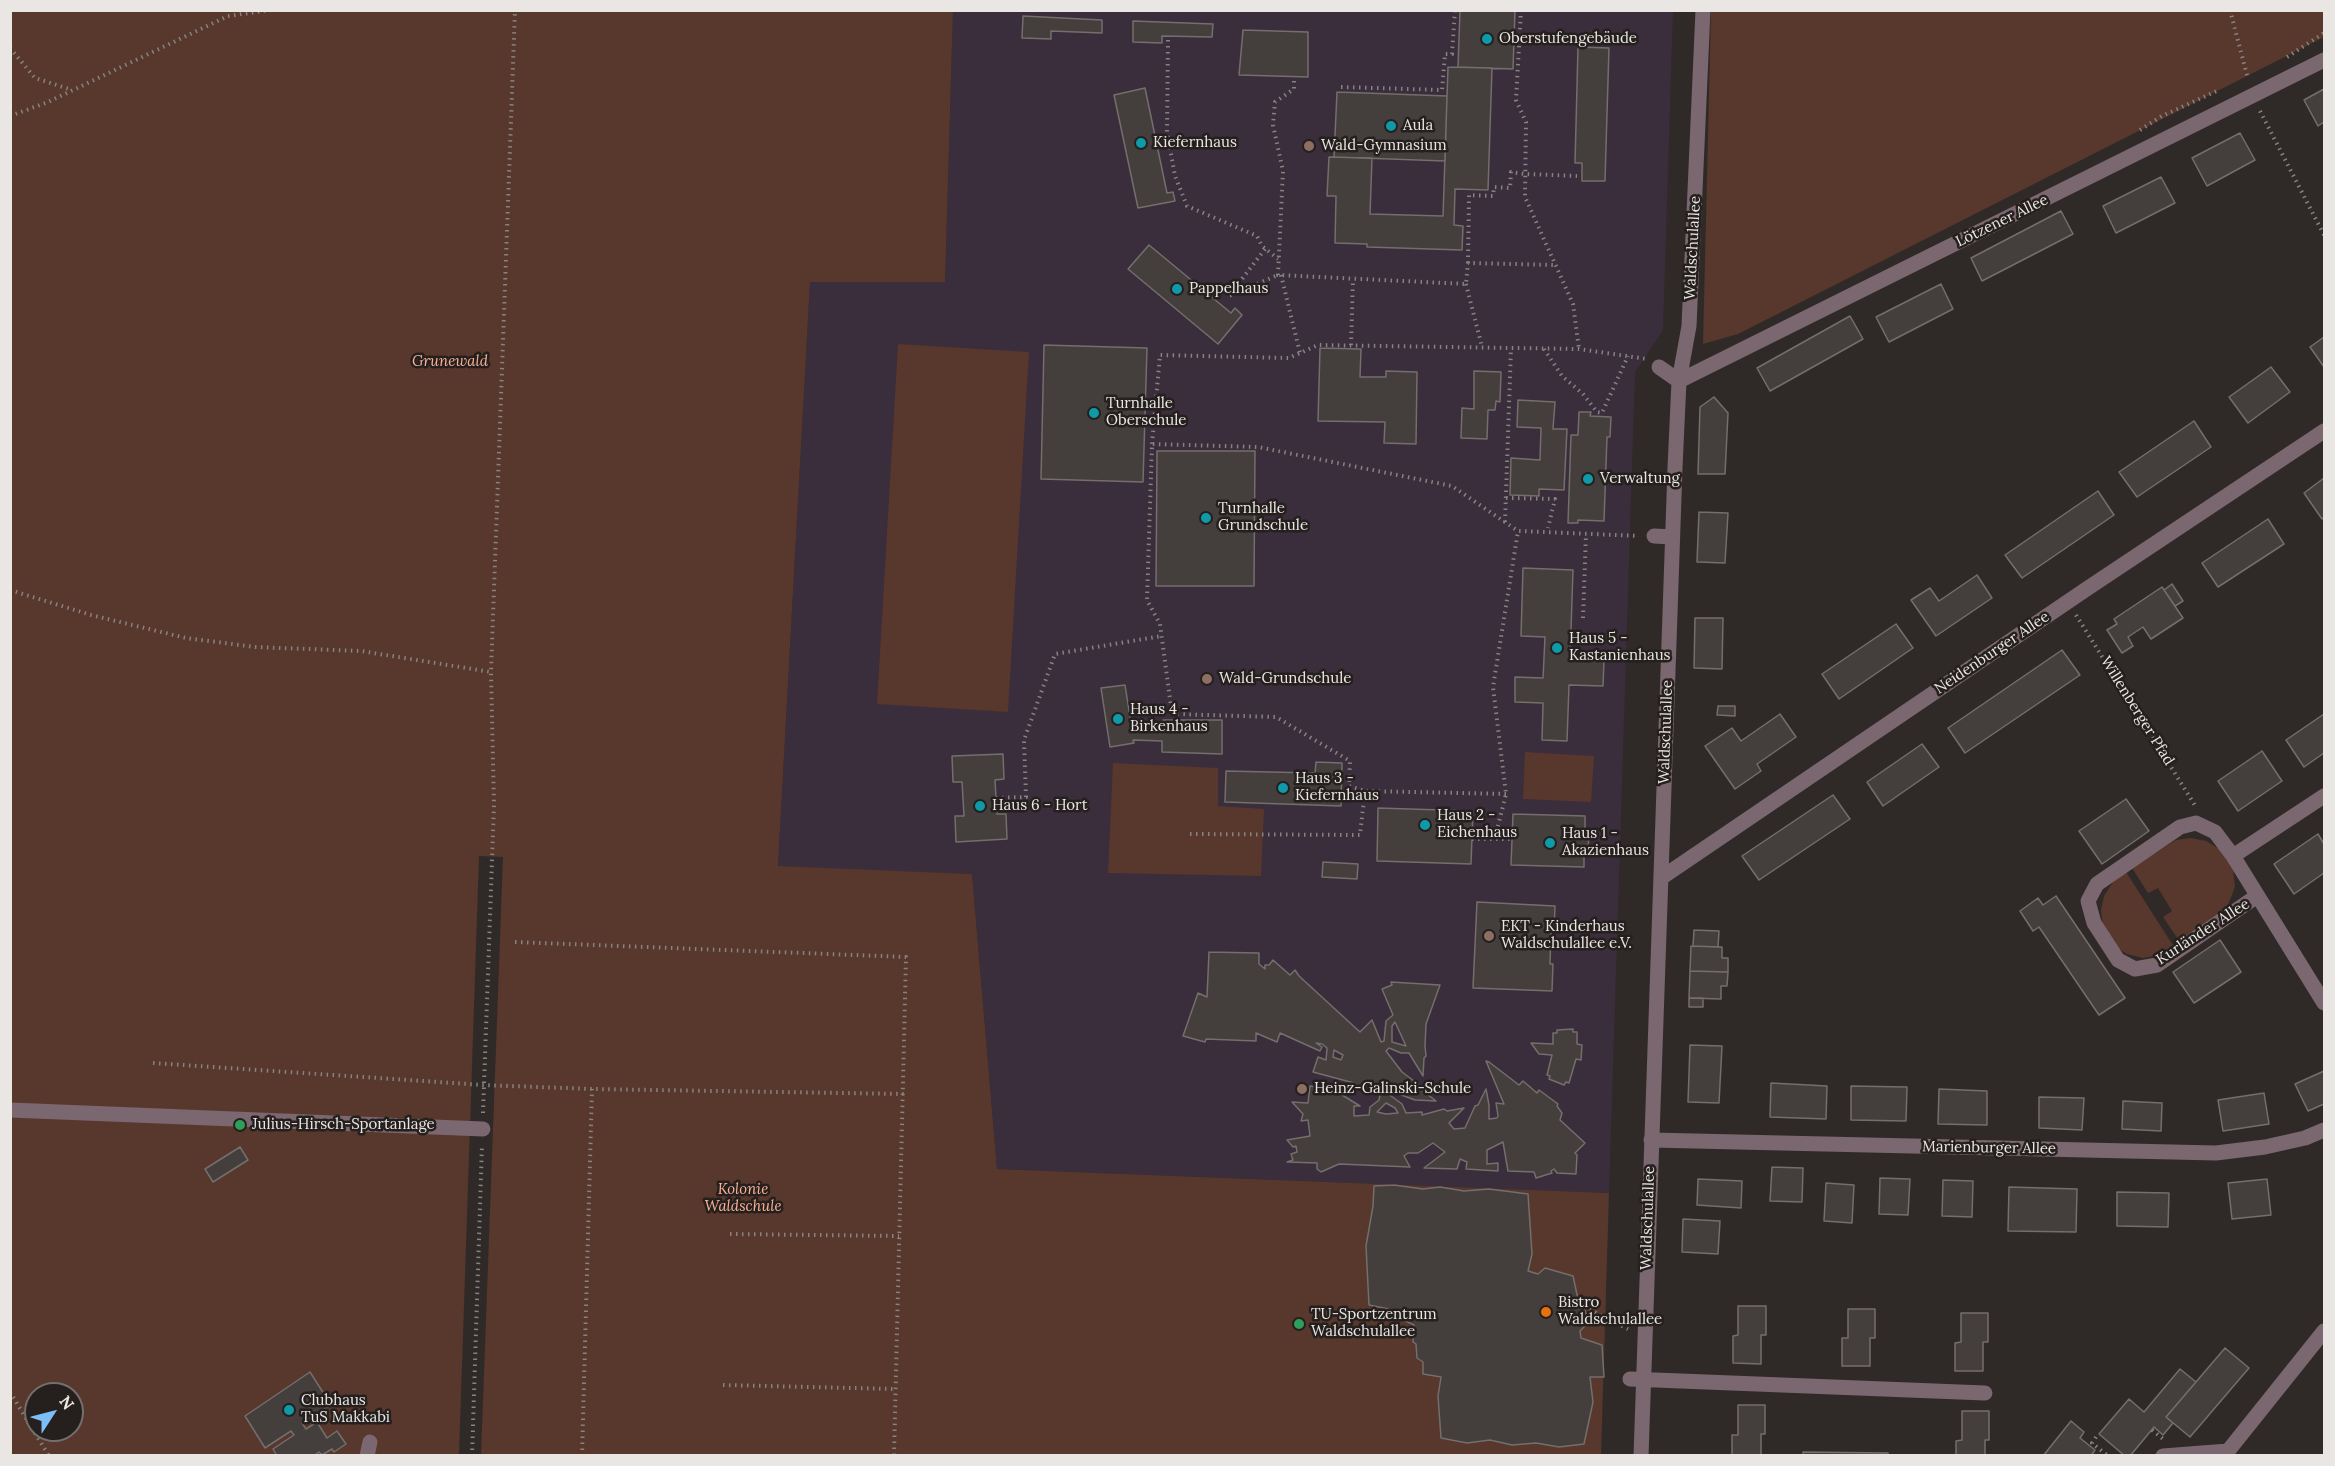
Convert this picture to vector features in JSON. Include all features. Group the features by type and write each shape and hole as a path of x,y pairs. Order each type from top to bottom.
{"street":[{"name":"Waldschulallee","path":"1641,1455 1636,1379 1644,1338 1672,537 1679,381 1689,326 1703,10"},
{"name":"Lötzener Allee","path":"1679,381 2325,60"},
{"path":"1659,367 1679,381"},
{"name":"Neidenburger Allee","path":"1661,879 2068,602 2325,431"},
{"path":"1654,536 1672,537"},
{"path":"2233,856 2325,796"},
{"path":"2196,823 2215,832 2233,856 2325,1003"},
{"name":"Kurländer Allee","path":"2196,823 2180,827 2097,884 2088,901 2094,923 2118,960 2135,969 2157,965 2257,896"},
{"path":"10,1110 483,1129"},
{"name":"Marienburger Allee","path":"1651,1140 2216,1153 2265,1147 2305,1138 2325,1130"},
{"path":"2163,1455 2228,1451 2325,1331"},
{"path":"1636,1379 1985,1393"}],"path":[{"path":"228,16 231,10"},
{"path":"10,116 73,90 228,16 271,10"},
{"path":"472,1455 494,805 491,672 515,10"},
{"path":"1341,87 1442,90 1445,54 1452,54 1455,10"},
{"path":"1521,10 1516,100 1526,122 1525,197 1573,304 1579,349"},
{"path":"2230,10 2252,97 2325,235"},
{"path":"1168,40 1167,132 1175,176 1187,206 1257,237 1265,249 1279,260"},
{"path":"10,48 35,78 73,90"},
{"path":"1294,81 1294,90 1275,102 1273,125 1283,171 1280,275 1300,353"},
{"path":"1482,347 1466,284 1469,195 1493,196 1494,187 1510,188 1510,172 1577,176"},
{"path":"1265,249 1229,296 1280,275 1466,284"},
{"path":"1468,263 1556,265"},
{"path":"1351,345 1353,279"},
{"path":"1506,794 1365,791 1349,786 1350,761 1276,717 1172,714 1160,624 1147,600 1152,444 1160,355 1289,358 1318,345 1544,348 1579,349 1645,358 1659,367"},
{"path":"1505,523 1511,348"},
{"path":"1544,348 1562,376 1583,394 1597,412 1602,413 1628,356"},
{"path":"1152,444 1258,447 1452,486 1518,531 1654,536"},
{"path":"1506,498 1555,499 1548,528"},
{"path":"1495,838 1506,794 1493,687 1518,531"},
{"path":"1583,618 1586,534"},
{"path":"10,590 91,615 186,638 255,647 361,651 491,672"},
{"name":"Willenberger Pfad","path":"2068,602 2196,804 2196,823"},
{"path":"996,798 1026,797 1024,740 1055,654 1162,636"},
{"path":"1190,834 1360,835 1365,791"},
{"path":"1472,839 1512,839"},
{"path":"515,942 906,957 894,1455"},
{"path":"153,1063 483,1085 904,1095"},
{"path":"582,1455 592,1089"},
{"path":"729,1234 899,1236"},
{"path":"1584,1307 1644,1338"},
{"path":"723,1385 895,1389"},
{"path":"10,1392 50,1455"},
{"path":"2096,1437 2092,1443 2108,1455"}],"shaded area":[{"path":"953,11 1673,11 1663,330 1635,372 1609,1193 997,1169 972,874 778,867 810,281 945,282"}],"green space":[{"path":"2324,10 2324,37 1738,334 1703,344 1711,11"},
{"path":"10,11 953,11 945,282 810,282 778,866 972,874 997,1169 1609,1193 1601,1455 481,1455 503,857 479,856 459,1455 11,1455"},
{"path":"898,344 1029,352 1008,712 877,704"},
{"path":"1525,752 1594,756 1591,802 1523,799"},
{"path":"1113,763 1218,768 1218,806 1264,809 1261,876 1108,873"},
{"path":"2191,838 2206,841 2221,850 2233,870 2235,887 2226,910 2180,942 2163,917 2172,911 2158,888 2148,893 2132,868 2176,840"},
{"path":"2126,872 2174,947 2164,954 2143,958 2127,954 2119,949 2103,928 2101,910 2104,896 2113,882"}],"building":[{"name":"Oberstufengebäude","path":"1460,10 1515,10 1513,69 1458,67"},
{"path":"1023,16 1102,20 1102,33 1051,31 1051,39 1022,38"},
{"path":"1133,21 1213,24 1212,37 1162,36 1162,43 1133,42"},
{"path":"1243,30 1308,32 1308,77 1239,75"},
{"path":"1578,47 1609,48 1605,181 1582,181 1582,163 1575,163"},
{"path":"1448,67 1492,68 1488,190 1455,189 1454,225 1463,226 1462,250 1367,247 1367,244 1335,243 1336,196 1327,196 1329,157 1372,158 1370,214 1443,216"},
{"name":"Kiefernhaus","path":"1145,88 1167,193 1173,192 1175,201 1138,208 1114,95"},
{"path":"2324,89 2324,122 2318,126 2304,100"},
{"name":"Aula","path":"1337,92 1447,96 1445,161 1334,157"},
{"path":"2240,133 2255,160 2207,186 2192,158"},
{"path":"2161,177 2175,203 2116,233 2103,206"},
{"path":"2061,211 2073,234 1982,281 1971,258"},
{"name":"Pappelhaus","path":"1149,245 1231,313 1235,308 1242,315 1218,344 1128,269"},
{"path":"1941,284 1953,309 1889,342 1876,317"},
{"path":"1850,316 1863,339 1770,391 1757,368"},
{"path":"2324,337 2324,367 2310,347"},
{"name":"Turnhalle Oberschule","path":"1044,345 1147,348 1143,482 1041,479"},
{"path":"1320,348 1361,349 1360,377 1386,377 1386,371 1417,372 1416,444 1384,443 1385,422 1318,421"},
{"path":"2271,367 2290,392 2248,423 2229,397"},
{"path":"1474,371 1501,372 1500,402 1496,401 1495,410 1488,410 1487,439 1461,438 1462,408 1474,409"},
{"path":"1714,397 1728,413 1725,474 1698,474 1700,407"},
{"path":"1518,400 1555,402 1553,429 1567,429 1564,490 1539,489 1539,496 1510,495 1511,458 1540,460 1541,428 1517,427"},
{"name":"Verwaltung","path":"1579,412 1591,412 1590,416 1611,417 1610,437 1607,437 1604,521 1578,520 1578,523 1568,523 1571,435 1578,435"},
{"path":"2194,421 2211,447 2137,497 2119,472"},
{"name":"Turnhalle Grundschule","path":"1157,451 1255,451 1254,586 1156,586"},
{"path":"2324,478 2324,517 2322,519 2304,493"},
{"path":"2098,491 2114,515 2022,578 2005,555"},
{"path":"1699,512 1728,513 1725,563 1697,562"},
{"path":"2268,519 2284,544 2218,587 2202,563"},
{"name":"Haus 5 - Kastanienhaus","path":"1523,568 1573,570 1570,659 1604,660 1603,686 1569,685 1567,741 1542,740 1543,703 1515,702 1515,677 1543,678 1545,637 1521,636"},
{"path":"1977,575 1992,598 1936,636 1911,600 1930,588 1939,601"},
{"path":"2172,584 2183,601 2175,606 2164,590"},
{"path":"2162,587 2183,618 2151,639 2143,627 2128,637 2133,646 2122,653 2107,630 2117,624 2114,619"},
{"path":"1695,618 1723,618 1722,669 1694,668"},
{"path":"1896,624 1913,648 1839,699 1822,674"},
{"path":"2062,650 2080,675 1965,753 1948,728"},
{"name":"Haus 4 - Birkenhaus","path":"1125,685 1131,723 1162,723 1163,720 1222,720 1222,754 1162,752 1162,741 1133,740 1134,743 1110,747 1101,688"},
{"path":"1718,706 1735,706 1735,716 1717,715"},
{"path":"1780,714 1796,737 1757,764 1761,771 1735,789 1705,746 1732,728 1741,741"},
{"path":"2324,714 2324,753 2304,767 2286,740"},
{"path":"1922,744 1939,767 1883,806 1867,782"},
{"path":"2262,751 2282,781 2238,811 2218,781"},
{"name":"Haus 6 - Hort","path":"1003,754 1004,779 995,780 997,814 1006,814 1007,839 956,842 955,816 964,816 962,782 953,782 952,756"},
{"name":"Haus 3 - Kiefernhaus","path":"1316,762 1342,763 1341,806 1225,802 1226,771 1315,773"},
{"path":"1833,795 1850,819 1759,880 1742,856"},
{"path":"2126,799 2149,831 2102,864 2079,831"},
{"name":"Haus 2 - Eichenhaus","path":"1378,808 1473,811 1471,864 1377,861"},
{"name":"Haus 1 - Akazienhaus","path":"1513,814 1585,816 1585,836 1589,837 1588,847 1584,847 1584,867 1511,865"},
{"path":"2318,834 2324,844 2324,873 2294,894 2274,864"},
{"path":"1323,862 1358,864 1357,879 1322,877"},
{"path":"2056,896 2125,998 2099,1015 2039,927 2033,931 2020,911 2038,898 2043,905"},
{"path":"1477,902 1555,906 1554,932 1551,932 1552,991 1473,988"},
{"path":"1694,930 1719,931 1718,947 1693,946"},
{"path":"2220,940 2241,972 2194,1003 2173,972"},
{"path":"1691,946 1722,947 1722,958 1728,958 1728,972 1690,971"},
{"path":"1209,952 1259,953 1259,964 1265,969 1265,965 1269,965 1273,960 1290,975 1295,970 1360,1032 1372,1020 1381,1042 1384,1041 1386,1021 1393,1015 1382,989 1392,985 1391,982 1440,985 1426,1024 1426,1056 1423,1076 1409,1053 1401,1053 1389,1048 1386,1051 1402,1072 1436,1101 1415,1100 1385,1089 1387,1093 1402,1104 1406,1113 1422,1112 1422,1115 1444,1109 1447,1111 1464,1108 1449,1123 1454,1129 1465,1128 1486,1089 1489,1119 1498,1116 1496,1103 1504,1104 1486,1061 1489,1062 1519,1085 1523,1081 1537,1093 1539,1090 1558,1104 1562,1113 1560,1120 1585,1143 1575,1153 1577,1155 1576,1174 1557,1173 1554,1169 1552,1173 1536,1178 1534,1172 1508,1171 1503,1142 1487,1150 1487,1164 1498,1163 1498,1171 1466,1169 1467,1162 1460,1159 1457,1169 1424,1168 1445,1152 1433,1143 1418,1153 1408,1153 1404,1156 1410,1167 1339,1164 1321,1172 1317,1169 1317,1163 1287,1162 1293,1160 1291,1154 1297,1152 1296,1146 1293,1147 1287,1140 1310,1136 1308,1120 1301,1121 1303,1114 1292,1102 1308,1103 1310,1086 1334,1090 1360,1106 1354,1106 1354,1116 1369,1115 1370,1107 1379,1100 1380,1095 1376,1091 1361,1090 1354,1083 1313,1072 1318,1057 1326,1060 1327,1048 1322,1044 1316,1043 1322,1047 1320,1051 1280,1033 1277,1042 1256,1033 1256,1041 1206,1039 1205,1042 1183,1036 1198,993 1207,997","holes":["1395,1022 1406,1046 1392,1042 1392,1026","1334,1050 1343,1055 1341,1060 1333,1057","1386,1103 1395,1108 1398,1113 1377,1112"]},
{"path":"1690,971 1728,972 1727,986 1721,986 1721,999 1689,998"},
{"path":"1689,998 1703,998 1703,1007 1689,1007"},
{"path":"1573,1029 1573,1032 1577,1032 1577,1044 1582,1045 1581,1060 1576,1059 1569,1083 1566,1082 1564,1085 1549,1079 1550,1076 1547,1075 1552,1055 1539,1054 1531,1043 1553,1044 1553,1033 1557,1033 1557,1030"},
{"path":"1690,1045 1722,1046 1719,1103 1688,1102"},
{"path":"2324,1071 2324,1104 2308,1111 2295,1084"},
{"path":"1771,1083 1827,1086 1826,1119 1770,1117"},
{"path":"1851,1086 1907,1087 1906,1121 1851,1120"},
{"path":"1939,1089 1987,1091 1987,1125 1938,1124"},
{"path":"2264,1093 2269,1124 2223,1131 2218,1100"},
{"path":"2039,1097 2084,1098 2082,1130 2039,1128"},
{"path":"2123,1101 2162,1103 2161,1131 2122,1129"},
{"path":"240,1147 248,1160 213,1182 205,1169"},
{"path":"1772,1167 1803,1168 1802,1202 1770,1201"},
{"path":"1880,1178 1910,1179 1908,1215 1879,1214"},
{"path":"1698,1179 1742,1181 1741,1208 1697,1205"},
{"path":"2267,1179 2271,1215 2232,1219 2228,1183"},
{"path":"1943,1180 1973,1181 1972,1217 1942,1216"},
{"path":"1826,1183 1854,1185 1852,1223 1824,1221"},
{"path":"1394,1185 1423,1189 1440,1187 1464,1191 1489,1189 1528,1194 1532,1254 1528,1271 1538,1274 1545,1268 1573,1276 1578,1299 1582,1300 1586,1314 1582,1317 1584,1327 1580,1331 1581,1338 1602,1345 1604,1377 1590,1377 1593,1402 1584,1444 1559,1447 1536,1443 1512,1445 1490,1440 1467,1443 1441,1438 1438,1396 1441,1377 1423,1374 1423,1362 1417,1358 1416,1344 1413,1342 1414,1325 1397,1317 1390,1318 1389,1309 1369,1305 1366,1246 1374,1186"},
{"path":"2009,1187 2077,1189 2076,1232 2008,1231"},
{"path":"2117,1192 2169,1193 2168,1227 2117,1226"},
{"path":"1683,1219 1720,1221 1718,1254 1682,1252"},
{"path":"1738,1306 1766,1306 1766,1335 1761,1335 1761,1364 1733,1363 1733,1336 1738,1335"},
{"path":"1848,1309 1875,1309 1875,1338 1870,1338 1870,1366 1842,1366 1842,1338 1848,1338"},
{"path":"1961,1313 1988,1313 1988,1342 1983,1342 1983,1371 1955,1371 1955,1343 1961,1342"},
{"path":"2225,1348 2249,1368 2190,1437 2166,1417"},
{"path":"2180,1369 2196,1382 2166,1417 2173,1423 2163,1435 2154,1427 2130,1456 2125,1456 2099,1434 2129,1399 2144,1412"},
{"name":"Clubhaus TuS Makkabi","path":"310,1372 331,1405 302,1423 306,1429 317,1422 327,1438 337,1431 346,1444 334,1452 332,1449 322,1455 319,1452 313,1456 277,1456 273,1449 294,1435 291,1431 265,1448 245,1416"},
{"path":"1738,1405 1765,1405 1765,1434 1761,1434 1761,1456 1732,1456 1732,1435 1738,1435"},
{"path":"1962,1411 1989,1411 1989,1440 1985,1440 1985,1456 1956,1456 1956,1441 1962,1440"},
{"path":"2071,1421 2084,1432 2080,1438 2095,1450 2091,1456 2043,1456"},
{"path":"1803,1452 1888,1453 1888,1456 1803,1456"}],"place":[{"name":"Oberstufengebäude","path":"1487,39"},
{"name":"Aula","path":"1391,126"},
{"name":"Kiefernhaus","path":"1141,143"},
{"name":"Wald-Gymnasium","path":"1309,146"},
{"name":"Pappelhaus","path":"1177,289"},
{"name":"Turnhalle Oberschule","path":"1094,413"},
{"name":"Verwaltung","path":"1588,479"},
{"name":"Turnhalle Grundschule","path":"1206,518"},
{"name":"Haus 5 - Kastanienhaus","path":"1557,648"},
{"name":"Wald-Grundschule","path":"1207,679"},
{"name":"Haus 4 - Birkenhaus","path":"1118,719"},
{"name":"Haus 3 - Kiefernhaus","path":"1283,788"},
{"name":"Haus 6 - Hort","path":"980,806"},
{"name":"Haus 2 - Eichenhaus","path":"1425,825"},
{"name":"Haus 1 - Akazienhaus","path":"1550,843"},
{"name":"EKT - Kinderhaus Waldschulallee e.V.","path":"1489,936"},
{"name":"Heinz-Galinski-Schule","path":"1302,1089"},
{"name":"Julius-Hirsch-Sportanlage","path":"240,1125"},
{"name":"Bistro Waldschulallee","path":"1546,1312"},
{"name":"TU-Sportzentrum Waldschulallee","path":"1299,1324"},
{"name":"Clubhaus TuS Makkabi","path":"289,1410"}],"park label":[{"name":"Grunewald","path":"450,362"},
{"name":"Kolonie Waldschule","path":"743,1198"}]}
